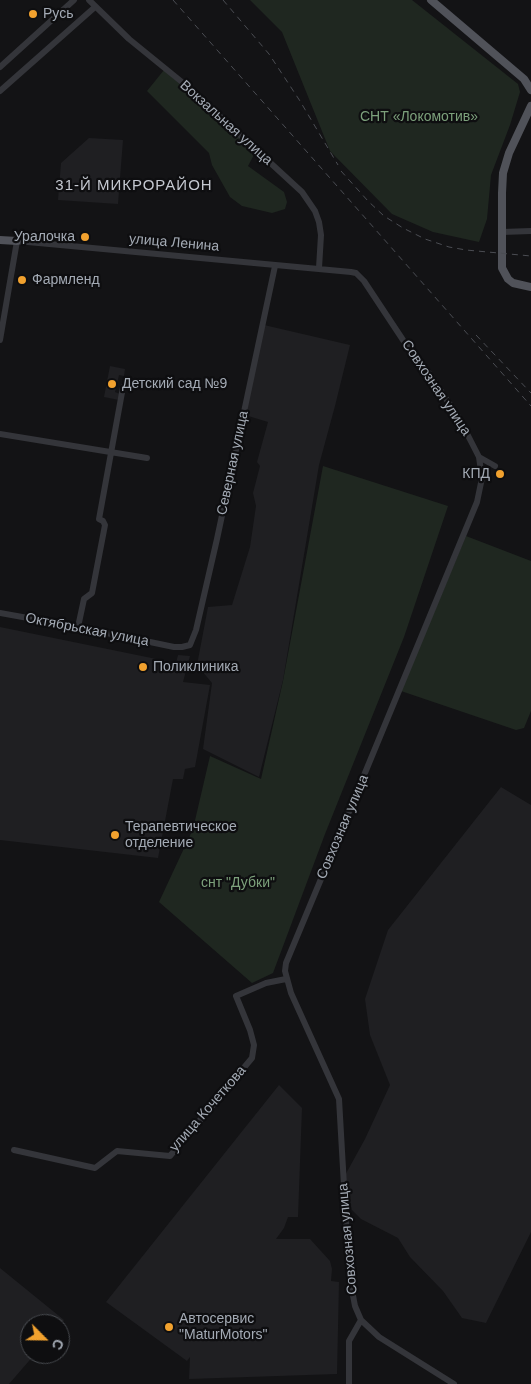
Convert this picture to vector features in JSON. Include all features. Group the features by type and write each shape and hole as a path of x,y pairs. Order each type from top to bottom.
{"main road":[{"path":"431,0 524,79 531,90"},
{"path":"529,286 514,283 504,274 502,268 502,232 503,174 509,153 531,106"},
{"name":"улица Ленина","path":"0,240 17,241"}],"street":[{"path":"0,67 74,0"},
{"name":"Вокзальная улица","path":"89,0 129,39 188,87 302,192 315,211 319,222 321,235 319,268"},
{"path":"0,91 95,7"},
{"path":"502,232 531,230"},
{"path":"0,340 17,241"},
{"name":"улица Ленина","path":"17,241 345,271"},
{"name":"Северная улица","path":"174,647 190,645 196,630 275,266"},
{"name":"Совхозная улица","path":"345,271 356,273 367,285 380,307 426,369 459,418 479,457 482,478 477,502 286,963 286,979 339,1099 351,1285 355,1306 361,1320 379,1337 454,1384"},
{"path":"78,627 84,600 92,593 105,526 103,520 99,520 123,387"},
{"path":"0,434 147,458"},
{"path":"479,457 495,466"},
{"name":"Октябрьская улица","path":"0,613 174,647"},
{"name":"улица Кочеткова","path":"14,1150 95,1168 117,1151 170,1156 252,1058 254,1044 236,996 266,983 286,979"},
{"path":"348,1384 349,1341 361,1320"}],"shaded area":[{"path":"89,138 123,140 118,204 58,200 61,163"},
{"path":"264,325 350,345 319,465 283,680 259,777 203,749 212,683 197,665 208,607 232,605 250,547 256,506 253,493 260,466 257,462 268,422 245,415"},
{"name":"Детский сад №9","path":"110,366 125,369 124,376 119,375 115,392 120,394 119,400 104,397"},
{"path":"0,627 176,663 178,655 190,656 183,682 210,685 195,767 185,769 183,779 173,779 158,858 0,840"},
{"path":"501,787 531,805 531,1232 486,1323 462,1318 443,1291 410,1257 398,1238 361,1219 343,1201 343,1179 365,1139 390,1085 370,1035 365,999 388,930"},
{"path":"279,1085 302,1108 298,1217 288,1217 284,1228 276,1239 310,1239 330,1261 332,1269 331,1281 339,1282 337,1374 189,1379 190,1357 187,1361 106,1302"},
{"path":"0,1268 57,1314 20,1314 20,1364 26,1364 9,1384 0,1384"}],"green space":[{"name":"СНТ «Локомотив»","path":"250,0 412,0 518,84 520,92 491,175 487,219 479,242 433,232 392,214 330,151 282,32"},
{"path":"164,70 252,148 255,153 248,166 284,192 287,202 285,209 272,213 242,206 230,197 212,165 209,153 147,91"},
{"name":"снт \"Дубки\"","path":"323,466 448,506 404,637 325,834 273,973 252,983 159,902 193,829 210,756 261,779 283,681"},
{"path":"466,536 531,561 531,711 524,728 516,730 401,691"}],"railway":[{"path":"173,0 531,406"},
{"path":"223,0 269,54 300,101 338,165"},
{"path":"341,171 384,216 425,239 449,247 466,250 531,256"},
{"path":"476,335 531,393"}],"place":[{"name":"Русь","path":"33,14"},
{"name":"Уралочка","path":"85,237"},
{"name":"Фармленд","path":"22,280"},
{"name":"Детский сад №9","path":"112,384"},
{"name":"КПД","path":"500,474"},
{"name":"Поликлиника","path":"143,667"},
{"name":"Терапевтическое отделение","path":"115,835"},
{"name":"Автосервис \"MaturMotors\"","path":"169,1327"}],"district":[{"name":"31-Й МИКРОРАЙОН","path":"134,186"}]}
